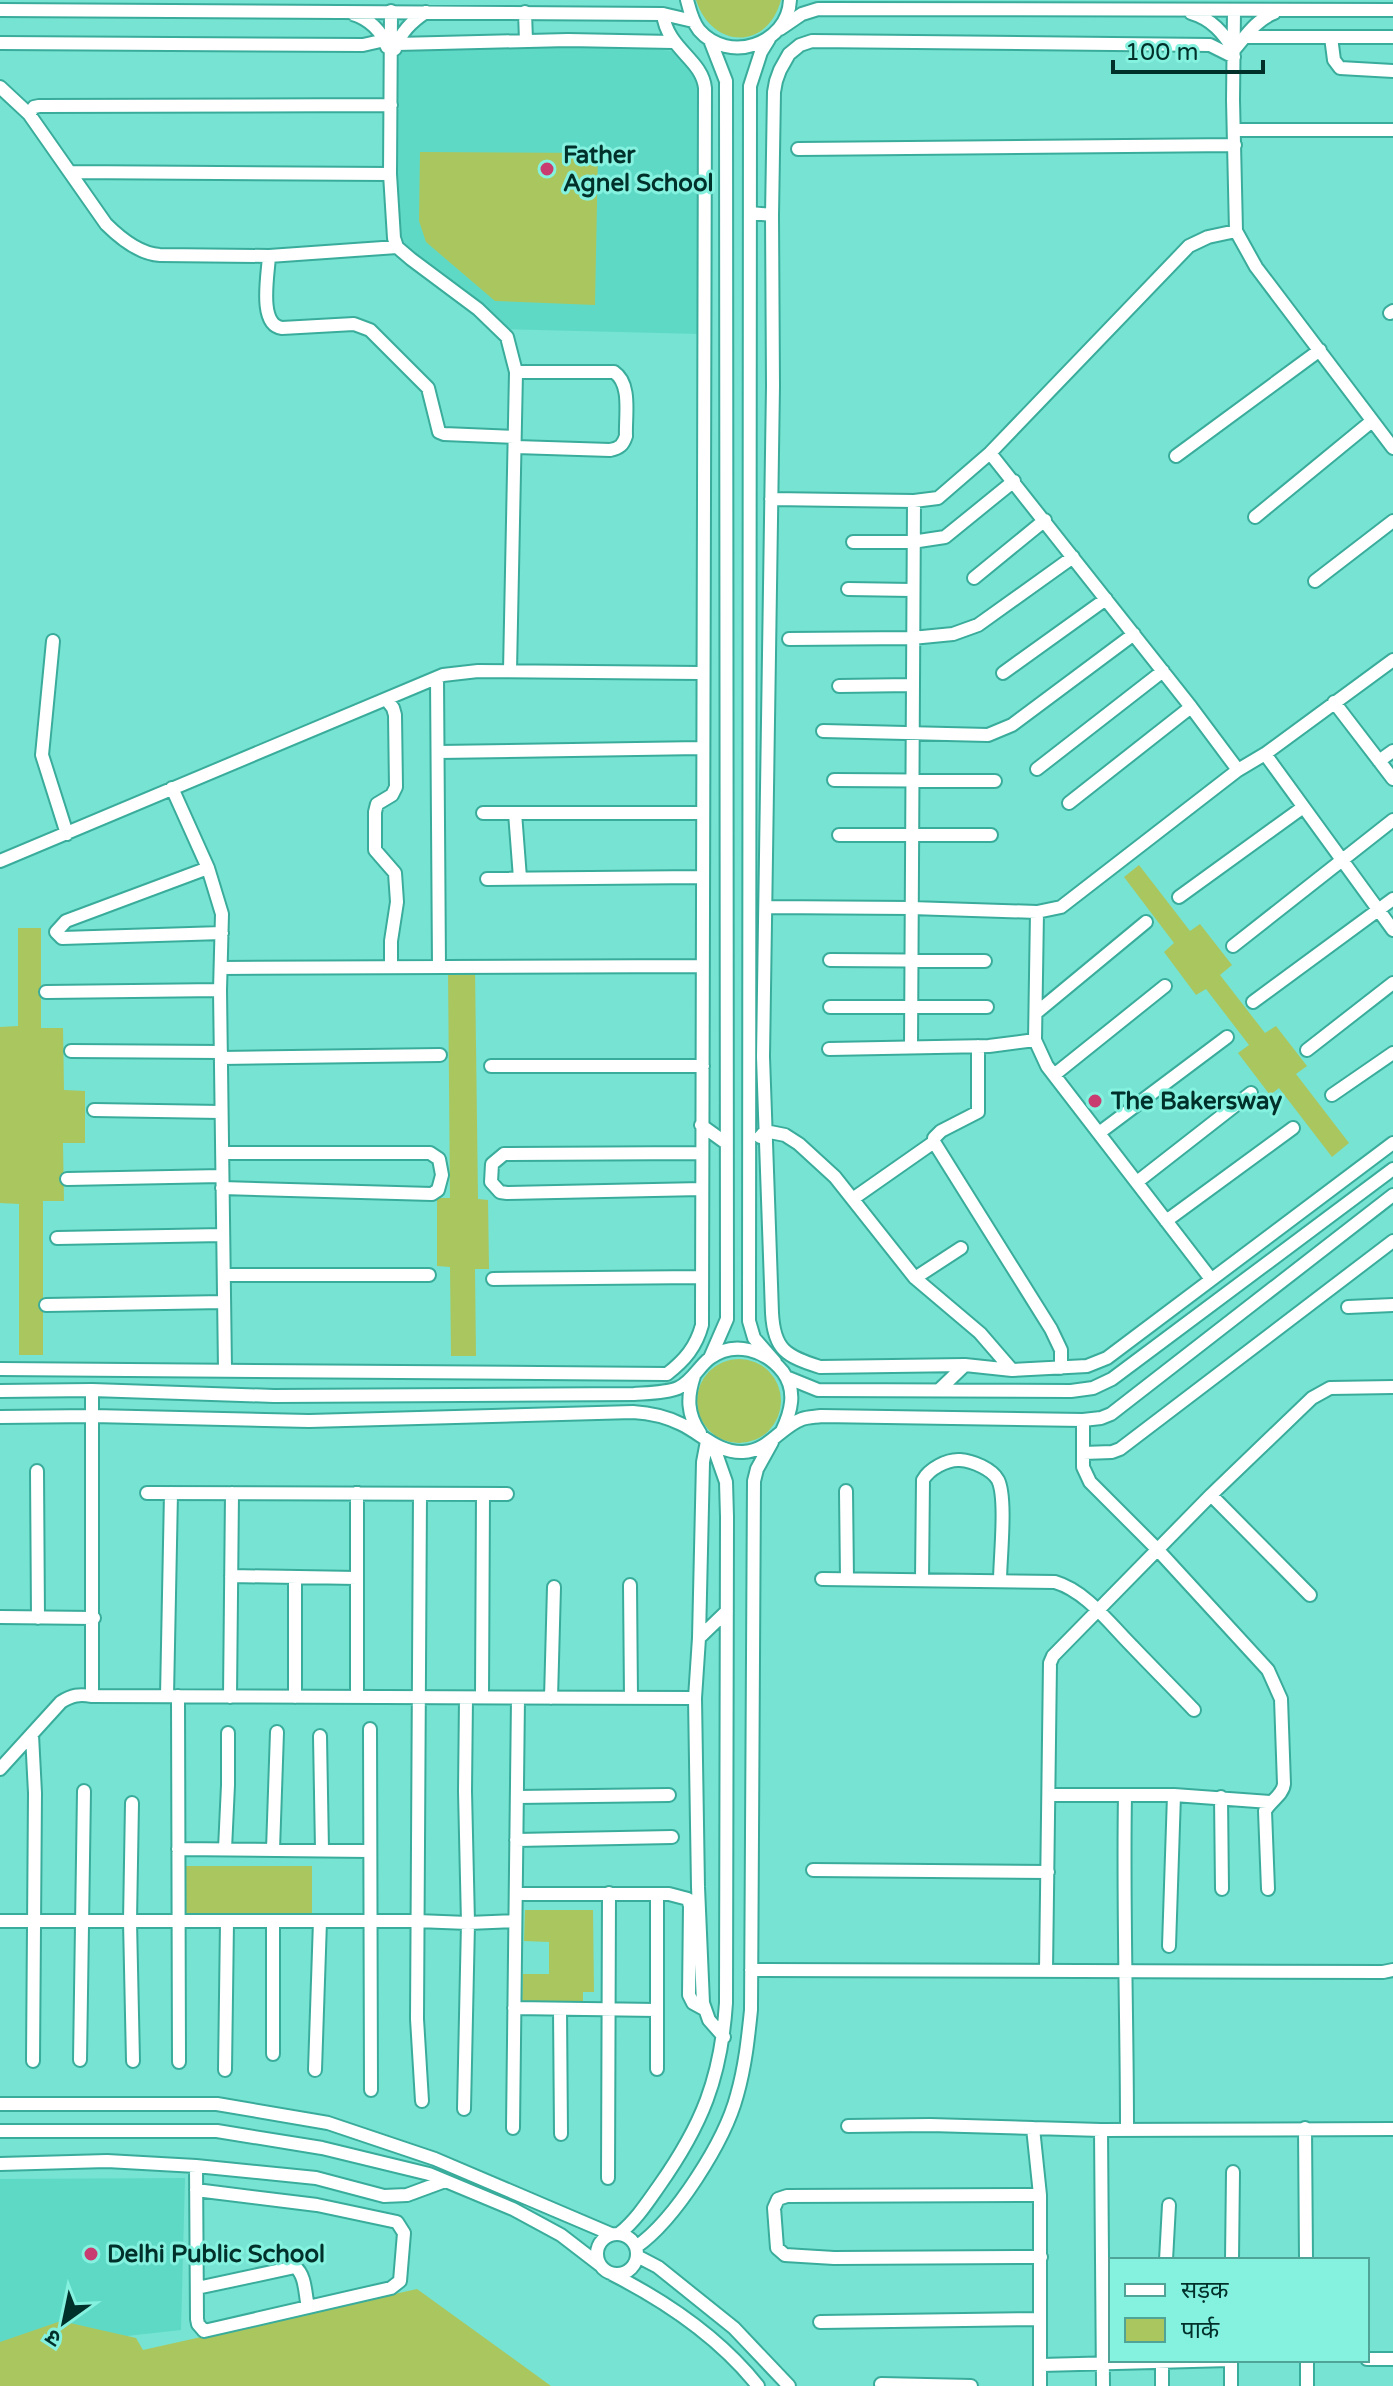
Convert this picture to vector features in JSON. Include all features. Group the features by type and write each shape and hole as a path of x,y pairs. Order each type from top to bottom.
{"street":[{"path":"687,0 693,21 710,40 729,47 750,47 769,39"},
{"path":"780,29 791,5 790,0"},
{"path":"612,2274 628,2271 634,2265 637,2252 670,2214 719,2138 737,2098 746,2059 751,2010 754,1481 757,1469 790,1414 792,1395 786,1377 754,1338 749,1321 750,86 761,52 780,29 802,14 818,9 1393,10"},
{"path":"0,10 663,14 693,21"},
{"path":"1182,10 1202,16 1223,33 1234,54"},
{"path":"343,11 368,21 391,42"},
{"path":"391,11 390,174 392,225 397,247 478,309 507,337 516,372 510,671"},
{"path":"391,62 391,42 425,12 437,11"},
{"path":"1234,11 1236,231 1256,267 1393,448"},
{"path":"1234,54 1265,16 1281,11"},
{"path":"525,12 526,41"},
{"path":"0,1369 667,1374 682,1363 699,1336 702,1325 700,673 704,81 673,42 664,25 663,14"},
{"path":"1245,37 1393,37"},
{"path":"1331,37 1334,60 1340,68 1393,71"},
{"path":"0,1391 92,1390 249,1396 634,1394 678,1388 710,1358 727,1319 726,81 710,40"},
{"path":"1234,54 1210,45 812,41 800,45 784,61 774,92 763,1057 772,1321 776,1342 798,1360 820,1367 965,1365 1012,1370 1087,1366 1107,1358 1393,1143"},
{"path":"0,43 363,45 391,42 673,42"},
{"path":"0,87 29,114 106,224 114,233 147,253 269,256 397,247"},
{"path":"29,114 39,106 391,105"},
{"path":"1234,130 1393,130"},
{"path":"798,149 1235,145"},
{"path":"70,172 390,174"},
{"path":"704,212 726,212"},
{"path":"750,213 772,215"},
{"path":"771,499 914,501 938,498 990,453 1189,246 1208,237 1236,231"},
{"path":"269,256 266,309 272,324 282,328 354,324 370,330 428,388 439,432 610,450 623,443 626,436 625,384 621,376 614,372 516,372"},
{"path":"1176,456 1320,350"},
{"path":"1255,517 1372,421"},
{"path":"990,453 1238,770"},
{"path":"853,542 912,542 945,537 1014,481"},
{"path":"911,1047 914,501"},
{"path":"974,578 1045,520"},
{"path":"1315,581 1393,521"},
{"path":"789,639 912,638 953,634 978,625 1073,557"},
{"path":"848,589 912,590"},
{"path":"1003,673 1106,599"},
{"path":"823,731 988,735 1012,725 1134,634"},
{"path":"53,641 42,755 67,834"},
{"path":"766,907 1037,912 1061,907 1238,770 1265,754 1393,660"},
{"path":"0,861 437,678 478,671 700,673"},
{"path":"1037,769 1163,671"},
{"path":"437,678 439,967"},
{"path":"839,686 912,685"},
{"path":"386,699 395,715 396,787 392,795 375,808 374,846 376,853 395,873 397,902 391,967"},
{"path":"1334,702 1393,779"},
{"path":"1069,803 1191,707"},
{"path":"438,752 701,748"},
{"path":"1379,761 1393,751"},
{"path":"1265,754 1393,930"},
{"path":"834,780 995,781"},
{"path":"172,788 208,868 222,914 220,990 225,1370"},
{"path":"1179,897 1302,808"},
{"path":"483,813 701,813"},
{"path":"515,813 520,878"},
{"path":"1233,946 1393,820"},
{"path":"839,835 991,835"},
{"path":"208,868 66,921 56,932 62,938 222,933"},
{"path":"487,879 701,877"},
{"path":"1253,1002 1393,899"},
{"path":"1037,912 1035,1040 1047,1066 1211,1279"},
{"path":"1036,1013 1146,922"},
{"path":"830,960 985,961"},
{"path":"221,968 700,966"},
{"path":"1307,1050 1393,983"},
{"path":"1054,1075 1165,986"},
{"path":"46,992 220,990"},
{"path":"830,1007 987,1007"},
{"path":"1099,1133 1227,1037"},
{"path":"829,1049 978,1046 1035,1040"},
{"path":"854,1198 934,1142 941,1131 978,1112 978,1046"},
{"path":"71,1051 440,1055"},
{"path":"1332,1095 1393,1053"},
{"path":"491,1066 703,1066"},
{"path":"1137,1182 1251,1093"},
{"path":"94,1110 221,1112"},
{"path":"701,1125 726,1143"},
{"path":"1166,1221 1293,1128"},
{"path":"750,1150 765,1131"},
{"path":"765,1131 785,1135 799,1144 835,1177 915,1278 980,1333 1012,1370"},
{"path":"934,1142 1051,1329 1061,1350 1061,1368"},
{"path":"67,1179 222,1182 432,1194 438,1190 442,1175 439,1159 430,1153 222,1153"},
{"path":"701,1153 504,1154 492,1164 491,1182 500,1192 507,1193 702,1189"},
{"path":"786,1377 818,1390 1071,1391 1093,1388 1112,1379 1393,1169"},
{"path":"0,1417 309,1421 633,1412 657,1414 726,1450 743,1452 759,1449 801,1419 821,1416 1101,1418 1111,1414 1393,1195"},
{"path":"57,1238 223,1235"},
{"path":"1083,1453 1120,1449 1393,1241"},
{"path":"915,1278 961,1248"},
{"path":"224,1275 429,1275"},
{"path":"493,1279 701,1277"},
{"path":"46,1305 224,1302"},
{"path":"1348,1307 1393,1305"},
{"path":"710,1358 726,1350 743,1349 760,1353 775,1362"},
{"path":"939,1390 965,1365"},
{"path":"522,1373 523,1395"},
{"path":"600,2265 596,2257 597,2247 603,2239 630,2225 680,2156 696,2127 714,2084 724,2037 726,1482 689,1409 689,1392 694,1376"},
{"path":"1046,1971 1050,1663 1053,1656 1211,1495 1321,1391 1330,1388 1393,1387"},
{"path":"92,1390 92,1696"},
{"path":"1083,1420 1083,1467 1090,1482 1157,1549 1268,1670 1276,1684 1281,1699 1284,1784 1280,1794 1265,1811 1268,1889"},
{"path":"707,1441 703,1462 695,1698 698,1887 704,2009 724,2037"},
{"path":"922,1580 923,1480 932,1470 960,1460 993,1473 1002,1490 1000,1581"},
{"path":"37,1471 38,1618"},
{"path":"846,1491 847,1579"},
{"path":"147,1493 507,1494"},
{"path":"171,1493 179,2062"},
{"path":"230,1697 232,1493"},
{"path":"357,1493 357,1697"},
{"path":"420,1494 417,2019 422,2101"},
{"path":"482,1697 483,1494"},
{"path":"1211,1495 1310,1595"},
{"path":"231,1576 357,1578"},
{"path":"295,1577 295,1697"},
{"path":"822,1579 1055,1582 1070,1587 1099,1611 1194,1710"},
{"path":"630,1585 631,1698"},
{"path":"551,1698 554,1587"},
{"path":"699,1638 727,1611"},
{"path":"0,1617 94,1618"},
{"path":"0,1769 61,1702 81,1694 695,1698"},
{"path":"464,2109 468,1923 466,1698"},
{"path":"513,2128 518,1698"},
{"path":"370,1729 371,2090"},
{"path":"273,1850 277,1732"},
{"path":"225,1849 228,1733"},
{"path":"32,1735 35,1793 33,2061"},
{"path":"320,1736 322,1850"},
{"path":"80,2060 84,1791"},
{"path":"517,1797 669,1795"},
{"path":"1049,1795 1174,1795 1270,1802"},
{"path":"1125,1795 1123,1889 1127,2129"},
{"path":"1169,1946 1174,1795"},
{"path":"1221,1797 1222,1889"},
{"path":"132,1803 130,1921 133,2061"},
{"path":"516,1840 672,1837"},
{"path":"178,1849 369,1851"},
{"path":"813,1870 1048,1872"},
{"path":"608,2178 609,1893"},
{"path":"516,1894 657,1894 681,1895 688,1899 689,1995 693,2003 704,2009"},
{"path":"657,1894 657,2069"},
{"path":"0,1921 515,1921"},
{"path":"273,1921 273,2054"},
{"path":"315,2070 320,1921"},
{"path":"225,2070 227,1922"},
{"path":"751,1970 1393,1970"},
{"path":"514,2008 657,2010"},
{"path":"560,2009 561,2134"},
{"path":"0,2104 217,2104 328,2123 435,2159 631,2239 637,2252 734,2328 789,2386"},
{"path":"848,2126 1101,2130 1393,2129"},
{"path":"1033,2128 1040,2195 1040,2386"},
{"path":"1305,2128 1306,2258"},
{"path":"1101,2130 1103,2386"},
{"path":"0,2131 217,2131 322,2148 429,2174 513,2209 561,2235 612,2274 644,2290 719,2344 758,2386"},
{"path":"0,2164 107,2161 196,2166 316,2178 384,2196 407,2195 445,2181"},
{"path":"196,2166 196,2190 197,2288 198,2324 204,2331 397,2285 402,2277 405,2239 402,2227 394,2221 291,2201 196,2190"},
{"path":"1232,2258 1233,2172"},
{"path":"291,2201 298,2176"},
{"path":"312,2205 316,2178"},
{"path":"1040,2195 787,2196 778,2199 774,2208 777,2248 785,2255 834,2258 1041,2257"},
{"path":"1166,2258 1169,2205"},
{"path":"197,2288 295,2267 302,2276 308,2307"},
{"path":"820,2322 1039,2319"},
{"path":"1369,2359 1393,2359"},
{"path":"1041,2365 1162,2362 1162,2386"},
{"path":"1230,2362 1231,2386"},
{"path":"1307,2362 1307,2386"},
{"path":"881,2384 971,2386"}],"shaded area":[{"name":"Father Agnel School","path":"629,47 675,51 696,78 701,102 699,334 503,329 401,246 394,197 396,68 400,53 409,49"},
{"name":"Delhi Public School","path":"185,2178 181,2330 0,2350 0,2179"}],"green space":[{"path":"696,0 781,0 774,17 764,28 739,38 714,28"},
{"path":"420,152 598,153 595,305 495,301 426,242 419,221"},
{"path":"1139,865 1190,931 1200,924 1232,965 1220,975 1265,1033 1276,1026 1307,1066 1296,1074 1349,1143 1332,1157 1279,1088 1270,1095 1238,1053 1249,1045 1206,989 1196,995 1164,952 1174,943 1124,877"},
{"path":"18,928 41,928 41,1028 63,1028 64,1090 85,1091 85,1143 63,1143 64,1201 43,1201 43,1355 19,1355 19,1204 0,1203 0,1027 18,1026"},
{"path":"448,969 475,969 478,1199 488,1200 489,1269 475,1269 476,1356 451,1356 450,1267 437,1266 437,1198 450,1198"},
{"path":"739,1359 755,1362 769,1371 778,1385 781,1401 778,1417 769,1431 755,1440 739,1443 723,1440 709,1431 700,1417 697,1401 700,1385 709,1371 723,1362"},
{"path":"186,1866 312,1866 312,1913 186,1914"},
{"path":"525,1910 593,1910 594,1992 583,1992 583,2006 522,2006 523,1974 549,1974 549,1942 524,1941"},
{"path":"417,2289 551,2386 0,2386 0,2342 61,2321 136,2338 143,2350"}],"place":[{"name":"Father Agnel School","path":"547,169"},
{"name":"The Bakersway","path":"1095,1101"},
{"name":"Delhi Public School","path":"91,2254"}]}
